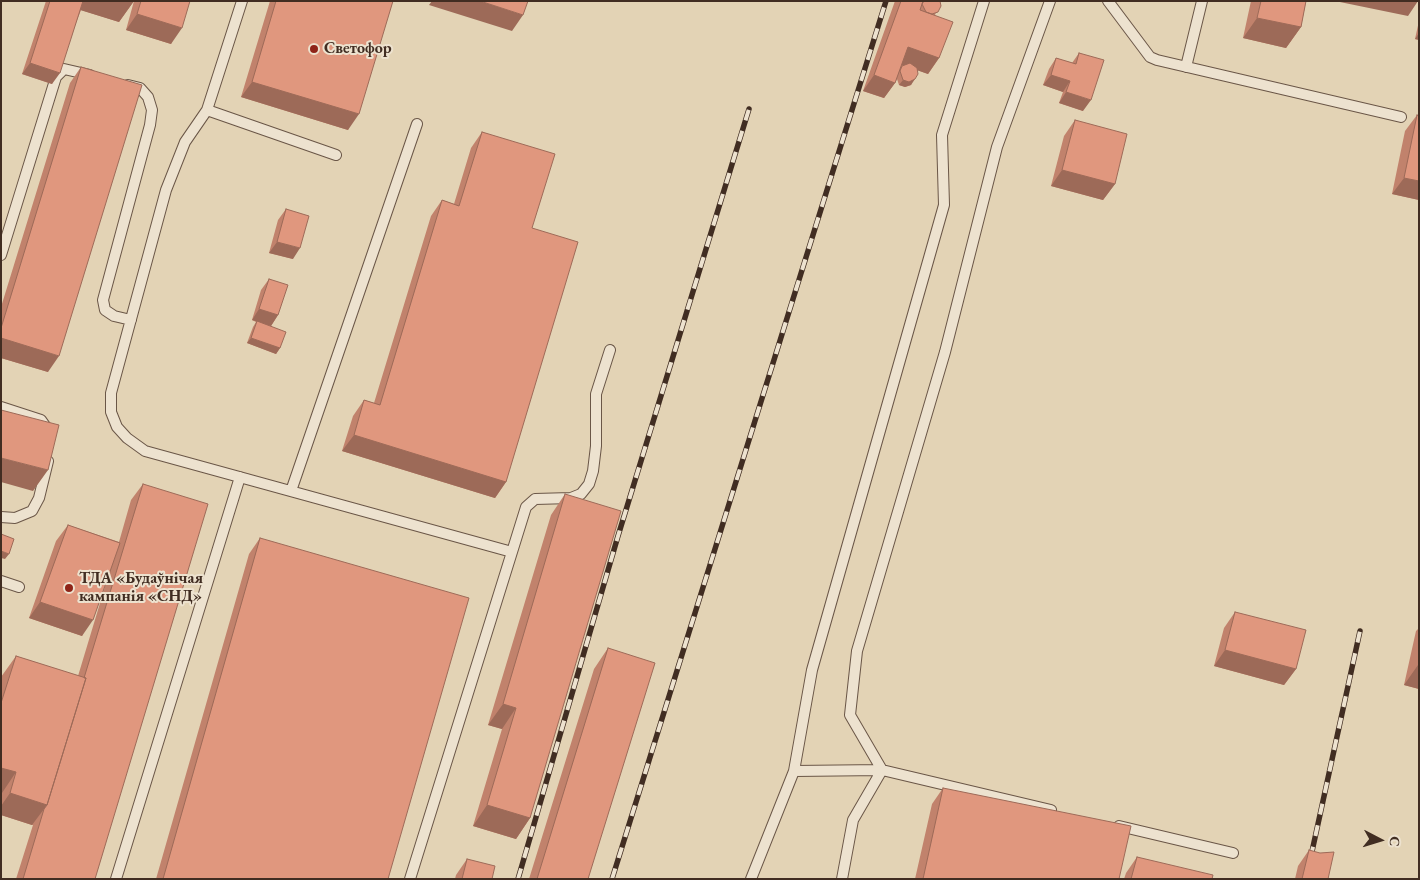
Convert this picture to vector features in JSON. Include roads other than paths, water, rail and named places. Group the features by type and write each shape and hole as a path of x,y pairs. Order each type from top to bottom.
{"lane":[{"path":"242,1 207,110 185,142 166,190 111,393 111,412 117,427 127,438 145,451 512,552"},
{"path":"751,879 794,770 812,670 944,205 942,135 984,1"},
{"path":"882,770 850,715 857,651 945,352 997,147 1050,1"},
{"path":"1108,1 1150,57 1401,118"},
{"path":"1186,67 1202,1"},
{"path":"1,255 56,77 64,69 97,76"},
{"path":"114,81 140,88 148,97 152,110 150,125 103,300 105,310 114,316 131,320"},
{"path":"207,110 336,155"},
{"path":"291,491 418,124"},
{"path":"410,879 526,507 535,499 571,498 582,494 589,484 593,471 596,446 596,394 610,350"},
{"path":"1,407 41,420 46,425 51,444 39,498 32,511 15,518 1,517"},
{"path":"116,879 240,477"},
{"path":"1,581 19,587"},
{"path":"794,770 882,770 1062,813"},
{"path":"842,879 853,820 882,770"},
{"path":"1110,824 1233,853"}],"railway":[{"path":"612,879 886,1"},
{"path":"518,879 618,536 749,109"},
{"path":"1306,879 1360,631"}],"place":[{"name":"Светофор","path":"314,49"},
{"name":"ТДА «Будаўнічая кампанія «СНД»","path":"69,588"}]}
